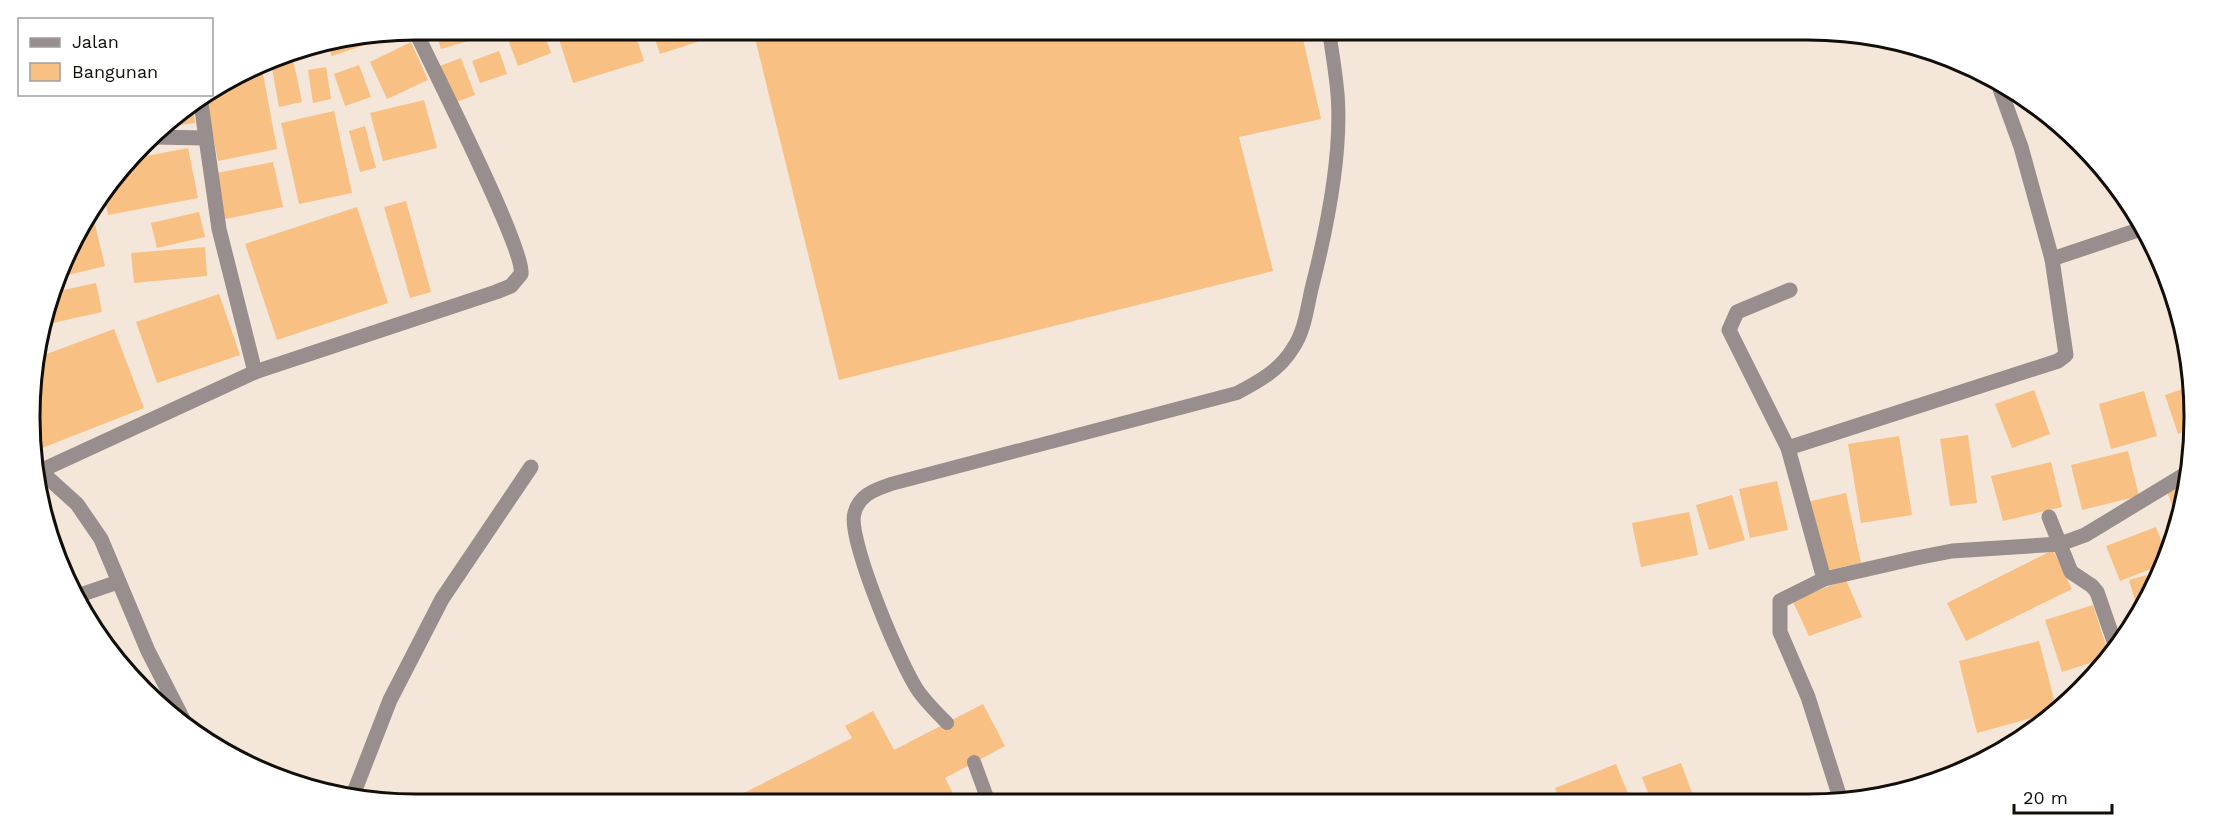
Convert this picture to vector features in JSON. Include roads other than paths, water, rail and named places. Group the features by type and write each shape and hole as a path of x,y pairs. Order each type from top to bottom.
{"street":[{"path":"44,466 255,372 511,286 521,274 521,262 420,40"},
{"path":"1788,448 2062,358 2067,350 2052,259 2021,147 2002,96"},
{"path":"202,108 219,229 255,372"},
{"path":"166,137 205,138"},
{"path":"2052,259 2134,231"},
{"path":"1790,290 1737,312 1729,330 1788,448 1824,579"},
{"path":"356,788 390,700 442,599 531,466"},
{"path":"46,476 77,504 101,539 148,651 176,706"},
{"path":"1838,792 1808,697 1780,632 1780,600 1824,579 1952,552 2060,544 2085,535 2178,479"},
{"path":"2049,517 2071,572 2095,588 2112,637"},
{"path":"84,593 118,582"}],"lane":[{"path":"946,723 918,691 900,655 866,568 854,526 854,514 861,500 870,491 891,484 1237,393 1262,380 1280,365 1293,348 1301,332 1320,257 1333,185 1338,104 1330,40"},
{"path":"974,762 986,794"}]}
